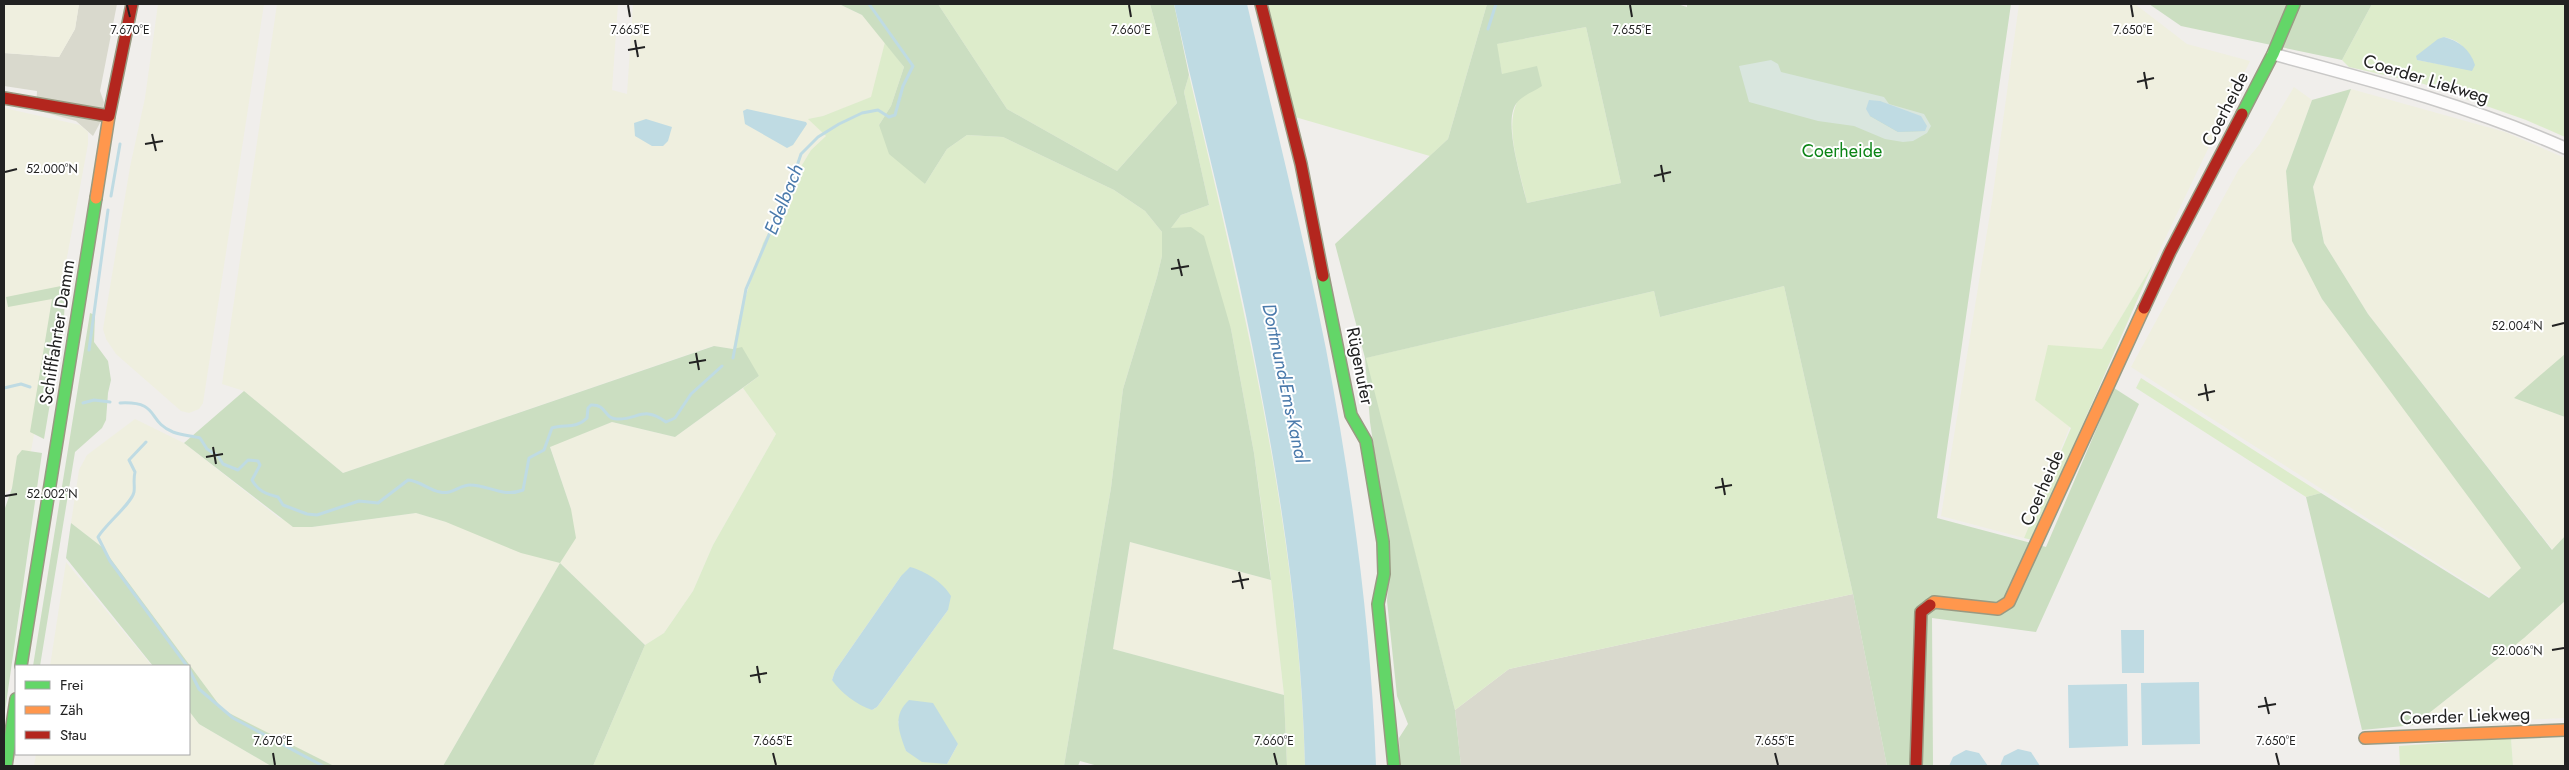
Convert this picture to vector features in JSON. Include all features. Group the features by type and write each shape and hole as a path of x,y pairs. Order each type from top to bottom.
{"street":[{"name":"Schifffahrter Damm","path":"21,665 109,116 132,4"},
{"name":"Rügenufer","path":"1261,4 1301,164 1351,416 1366,441 1372,466 1385,558 1378,604 1394,766"},
{"name":"Coerheide","path":"1916,766 1921,612 1934,602 1998,609 2009,602 2170,252 2273,54 2294,4"},
{"name":"Coerder Liekweg","path":"2273,54 2439,99 2514,125 2565,148"},
{"path":"4,98 109,116"},
{"path":"6,766 15,706"},
{"name":"Coerder Liekweg","path":"2365,738 2565,730"}],"shaded area":[{"path":"79,4 117,4 100,91 104,102 101,121 93,136 76,121 36,110 37,91 4,86 4,53 59,57 75,29"},
{"path":"1771,60 1778,64 1781,72 1884,97 1889,104 1924,114 1931,126 1927,133 1913,141 1903,142 1885,139 1854,126 1818,121 1749,102 1739,66","holes":["1880,101 1924,131 1898,132 1870,116"]},
{"path":"1853,594 1887,766 1461,766 1455,710 1509,669"}],"green space":[{"path":"4,4 79,4 75,29 59,57 4,53"},
{"path":"158,4 264,4 203,403 199,409 189,413 181,411 116,354 106,339 103,329 130,167 145,98"},
{"path":"277,4 618,4 612,90 627,94 633,4 839,4 862,15 885,42 872,97 823,116 809,119 826,136 811,150 802,165 763,243 739,317 733,349 713,346 343,473 244,391 222,384"},
{"path":"839,4 938,4 1007,109 1117,171 1177,103 1150,4 1174,4 1189,75 1184,92 1209,205 1181,215 1171,228 1191,227 1204,236 1231,329 1254,453 1271,580 1130,542 1113,649 1284,695 1287,766 1098,766 1080,761 1078,766 1064,766 1111,488 1123,389 1157,277 1162,256 1162,232 1145,211 1114,190 1003,137 967,135 947,149 925,184 889,154 879,125 891,106 904,67 862,15"},
{"path":"938,4 1150,4 1177,103 1117,171 1007,109"},
{"path":"1268,4 1487,4 1448,139 1430,156 1295,117"},
{"name":"Coerheide","path":"1487,4 1677,4 1687,7 1687,4 2011,4 1937,518 2046,547 2114,388 2139,404 2036,632 1932,618 1933,766 1887,766 1853,594 1784,286 1660,317 1654,291 1366,358 1455,710 1461,766 1400,766 1399,738 1408,724 1397,696 1387,601 1390,557 1370,422 1365,358 1335,244 1448,139","holes":["1586,27 1621,183 1527,203 1512,138 1513,113 1518,101 1542,86 1537,66 1502,74 1497,44"]},
{"path":"2019,4 2135,4 2187,44 2250,61 2153,264 2102,349 2024,538 1941,516 1992,201"},
{"path":"2149,4 2372,4 2342,60 2181,26"},
{"path":"2372,4 2565,4 2565,137 2526,120 2424,84 2349,67 2342,60","holes":["2444,37 2451,39 2464,48 2472,70 2417,60"]},
{"path":"1586,27 1621,183 1527,203 1513,139 1513,113 1517,102 1502,74 1496,44"},
{"path":"885,42 904,67 891,106 879,125 925,184 947,149 967,135 1003,137 1114,190 1145,211 1162,232 1162,256 1157,277 1123,389 1111,488 1064,766 593,766 645,645 664,633 693,591 713,545 776,434 743,388 759,376 733,349 739,317 763,243 802,165 811,150 826,136 808,119 823,116 871,97","holes":["901,576 948,610 877,707 872,710 832,680 835,671","898,721 958,744 947,764 906,751"]},
{"path":"1189,75 1248,332 1280,504 1301,678 1305,766 1287,766 1284,695 1268,553 1254,453 1231,329 1170,229 1181,215 1209,205 1184,92"},
{"path":"2294,87 2312,100 2286,171 2322,299 2522,568 2490,597 2131,367 2239,169 2259,145"},
{"path":"2351,89 2505,132 2565,158 2565,354 2515,398 2565,417 2565,536 2553,550 2368,314 2324,243 2313,187"},
{"path":"2351,89 2313,187 2324,243 2368,314 2552,550 2565,536 2565,601 2524,638 2414,725 2362,730 2306,497 2321,493 2489,598 2521,568 2322,299 2292,241 2286,171 2312,100"},
{"path":"4,108 80,125 88,132 88,144 31,451 19,453 12,488 4,494"},
{"path":"2153,264 2032,540 2024,538 2071,428 2035,400 2048,345 2102,349"},
{"path":"61,286 65,289 64,320 44,439 30,432 52,299 8,307 6,297"},
{"path":"1784,286 1853,594 1509,669 1455,710 1365,358 1654,291 1660,317"},
{"path":"90,313 95,315 94,342 108,361 111,380 106,420 102,428 75,452 40,665 33,665"},
{"path":"714,346 733,349 742,347 759,376 675,437 612,422 550,447 571,509 576,538 560,563 521,553 446,522 416,513 312,527 293,527 184,443 244,391 343,473"},
{"path":"2565,354 2565,417 2514,398"},
{"path":"2141,378 2321,493 2306,497 2136,388"},
{"path":"743,388 776,434 713,545 693,591 664,633 645,645 560,563 443,766 334,766 223,711 102,547 71,523 79,470 87,455 135,419 184,443 279,518 312,527 416,513 446,522 571,509 550,446 612,422 675,437"},
{"path":"22,450 42,453 4,718 4,511 12,488 17,456"},
{"path":"71,523 102,547 190,665 152,665 66,558"},
{"path":"1130,542 1271,580 1284,695 1113,649"},
{"path":"66,562 151,665 50,665"},
{"path":"560,563 645,645 593,766 443,766"},
{"path":"2565,601 2565,718 2414,725 2524,638"},
{"path":"190,666 223,710 334,766 271,766 199,724 190,712"},
{"path":"190,712 199,724 271,766 34,766 36,755 190,755"},
{"path":"2565,737 2565,766 2513,766 2511,738"},
{"path":"2511,738 2513,766 2400,766 2399,746"}],"water":[{"name":"Dortmund-Ems-Kanal","path":"1174,4 1247,4 1308,262 1326,349 1344,453 1365,609 1376,766 1305,766 1300,668 1290,570 1275,473 1249,329"},
{"path":"2444,37 2459,43 2467,50 2475,65 2472,71 2417,60 2416,56 2438,39"},
{"path":"1869,100 1880,101 1921,116 1927,126 1925,131 1898,132 1870,116 1866,109"},
{"path":"747,109 806,122 807,124 793,145 787,148 745,124 743,111"},
{"path":"646,119 672,127 668,141 663,146 652,146 635,136 634,123"},
{"path":"910,567 922,571 948,591 951,596 948,610 877,707 872,710 849,698 832,680 835,671 901,576"},
{"path":"2121,630 2144,630 2144,673 2122,673"},
{"path":"2199,682 2200,744 2142,745 2141,683"},
{"path":"2127,684 2128,746 2069,748 2068,685"},
{"path":"909,700 933,703 958,744 947,764 922,762 906,751 899,730 899,718 900,712"},
{"path":"2018,749 2031,752 2040,766 2000,766 2004,756"},
{"path":"1966,750 1979,753 1988,766 1949,766 1953,757"}],"waterway":[{"name":"Edelbach","path":"733,358 746,289 792,181 801,154 818,137 862,113 878,110 889,117 895,115 903,86 913,66 869,4"},
{"path":"1488,29 1496,4"},
{"path":"111,196 120,144"},
{"path":"89,350 108,210"},
{"name":"Edelbach","path":"120,403 142,405 148,408 165,428 176,433 200,438 207,449 218,456 223,464 238,470 248,460 258,461 260,465 252,480 257,487 266,493 278,497 283,505 307,514 317,515 359,501 378,503 408,480 444,493 470,485 509,493 523,490 529,458 544,450 552,428 579,424 587,418 588,408 591,405 600,407 610,417 617,419 641,414 652,414 666,422 675,418 691,394 722,366"},
{"name":"Edelbach","path":"4,388 21,384 30,387"},
{"name":"Edelbach","path":"83,403 94,400 110,402"},
{"path":"146,442 129,460 135,472 132,497 98,537 110,561 186,665"},
{"path":"190,671 199,689 233,718 323,766"}],"traffic: fast":[{"path":"2242,114 2273,54 2294,4"},
{"path":"21,665 96,198"},
{"path":"1323,276 1351,415 1366,441 1383,542 1384,574 1378,604 1394,766"},
{"path":"6,766 15,706"}],"traffic: slow":[{"path":"96,198 109,116"},
{"path":"1930,605 1934,602 1998,609 2009,602 2144,308"},
{"path":"2365,738 2565,730"}],"traffic: jam":[{"path":"4,98 109,116 132,4"},
{"path":"1261,4 1301,164 1323,276"},
{"path":"2144,308 2170,252 2242,114"},
{"path":"1916,766 1921,612 1930,605"}]}
